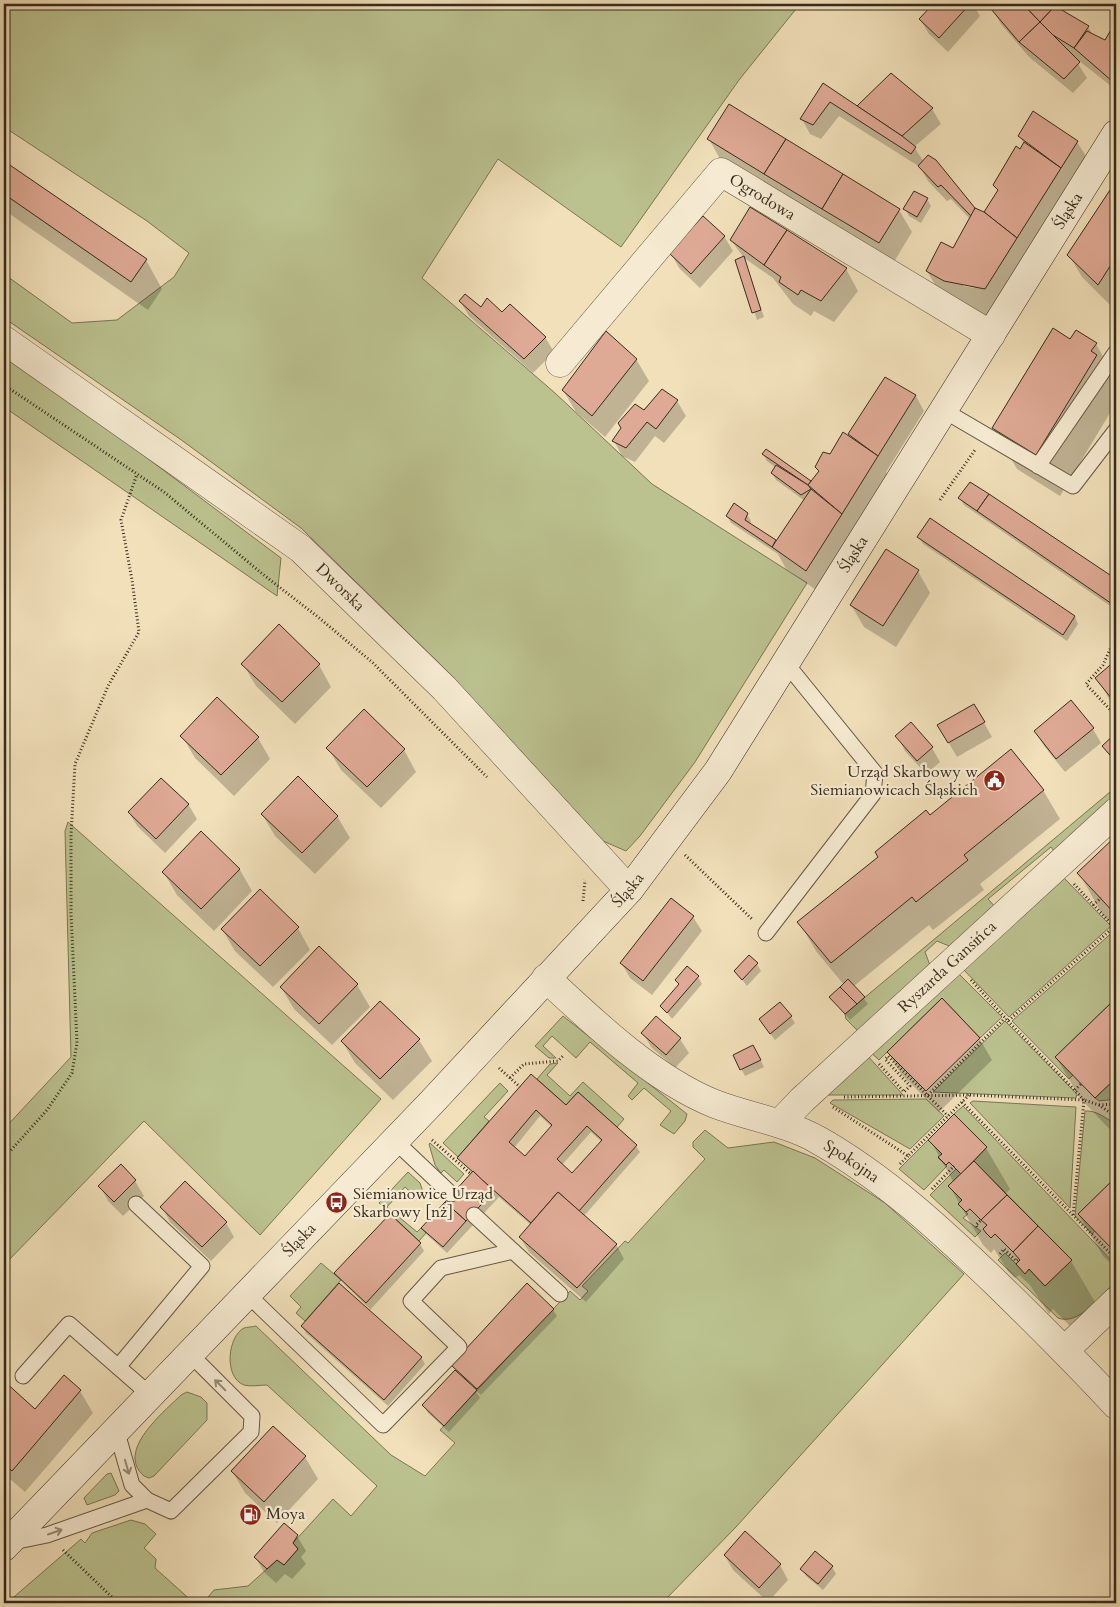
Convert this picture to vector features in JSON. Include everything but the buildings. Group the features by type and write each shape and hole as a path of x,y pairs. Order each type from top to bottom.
{"street":[{"name":"Śląska","path":"6,1545 149,1394 395,1141 546,978 600,923 628,890 718,771 1116,134"},
{"name":"Ogrodowa","path":"560,362 721,172 991,335"},
{"name":"Dworska","path":"4,340 301,549 444,688 628,890"},
{"name":"Ryszarda Gansińca","path":"780,1123 802,1100 1116,812"},
{"name":"Spokojna","path":"546,978 649,1068 714,1104 780,1123 817,1140 890,1188 964,1251 1065,1350 1116,1406"},
{"path":"1065,1350 1115,1304"}],"lane":[{"path":"1038,466 1116,352"},
{"path":"943,410 1073,486 1116,430"},
{"path":"766,933 873,794 875,787 875,773 785,662"},
{"path":"395,1141 451,1194"},
{"path":"118,1367 202,1266 136,1204"},
{"path":"474,1215 560,1294"},
{"path":"248,1294 383,1425 459,1347 411,1301 441,1268 513,1251"},
{"path":"23,1376 69,1324 149,1394"},
{"path":"116,1429 132,1485 147,1500 171,1511 250,1432 252,1416 189,1354"},
{"path":"6,1545 48,1535 147,1500"}],"path":[{"path":"4,384 164,492 372,662 491,781"},
{"path":"940,500 985,435"},
{"path":"4,1158 47,1110 72,1073 77,1043 71,913 71,835 74,764 108,686 139,632 121,520 137,474"},
{"path":"1116,636 1104,664 1086,684 1116,716"},
{"path":"668,837 766,933"},
{"path":"583,905 585,874"},
{"path":"1008,1021 1116,927 1070,880"},
{"path":"1093,904 1101,898"},
{"path":"966,975 1084,1100 1073,1216"},
{"path":"928,1096 1005,1018"},
{"path":"510,1078 524,1064 558,1061 564,1055"},
{"path":"873,1058 904,1092 910,1086 885,1059 888,1056 948,1116"},
{"path":"498,1068 520,1086"},
{"path":"1075,1090 1081,1084"},
{"path":"824,1102 908,1156 969,1095"},
{"path":"835,1097 969,1095 1084,1100 1099,1105 1116,1117"},
{"path":"962,1102 1073,1216 1097,1237 1116,1259"},
{"path":"1099,1105 1116,1104"},
{"path":"432,1140 471,1174"},
{"path":"926,1195 954,1166"},
{"path":"976,1226 982,1220"},
{"path":"1004,1248 1016,1261 1019,1258"},
{"path":"48,1535 118,1603"}],"green space":[{"path":"4,4 800,4 739,80 621,247 498,159 422,278 555,393 652,484 807,583 695,762 640,836 626,851 603,841 450,674 301,528 180,439 4,318 4,274 72,323 117,320 174,277 189,253 147,221 4,127"},
{"path":"4,351 281,558 277,596 4,407"},
{"path":"1116,787 1116,803 1057,855 1051,847 988,899 997,909 954,948 937,941 925,952 931,968 859,1032 846,1019 845,1014"},
{"path":"68,822 381,1099 260,1235 144,1121 4,1265 4,1129 71,1057 65,831"},
{"path":"1063,877 1111,926 1009,1017 963,969"},
{"path":"1115,930 1116,1009 1111,1003 1055,1057 1073,1075 1069,1079 1012,1021"},
{"path":"957,972 1002,1017 980,1038 942,998 879,1060 869,1051"},
{"path":"563,1016 687,1114 685,1121 674,1134 660,1125 671,1111 644,1088 632,1100 628,1096 638,1083 590,1042 576,1058 552,1036 543,1046 556,1058 549,1058 535,1046"},
{"path":"1005,1021 1077,1094 1076,1098 933,1092"},
{"path":"866,1054 903,1095 828,1095 828,1093"},
{"path":"558,1063 547,1075 570,1096 583,1082 624,1119 617,1127 578,1092 566,1105 537,1079 550,1064"},
{"path":"1116,1078 1116,1099 1099,1101 1095,1098"},
{"path":"500,1083 508,1091 484,1117 489,1121 458,1157 443,1143"},
{"path":"926,1099 944,1116 910,1149 830,1103 833,1100"},
{"path":"973,1101 1076,1107 1070,1208 970,1103"},
{"path":"963,1106 1116,1265 1116,1281 1082,1314 1074,1318 1058,1318 998,1260 1005,1253 1025,1273 1029,1269 1045,1286 1072,1260 974,1161 987,1147 954,1114"},
{"path":"1085,1111 1098,1113 1116,1125 1116,1177 1078,1214 1095,1231 1092,1234 1075,1216"},
{"path":"705,1130 728,1148 774,1142 815,1158 885,1203 964,1274 736,1527 662,1603 203,1603 214,1590 248,1586 277,1560 284,1565 298,1549 293,1543 333,1499 351,1516 377,1486 267,1385 246,1386 237,1381 233,1374 230,1356 234,1339 239,1332 244,1328 256,1326 391,1455 425,1476 455,1443 440,1430 570,1291 580,1300 588,1291 582,1286 625,1241 628,1243 705,1159 693,1147 693,1142"},
{"path":"928,1140 942,1154 938,1158 947,1166 924,1190 899,1169"},
{"path":"430,1143 464,1174 457,1182 444,1170 441,1173 435,1165"},
{"path":"956,1169 961,1174 948,1186 962,1200 958,1204 968,1214 963,1218 981,1231 975,1237 930,1195"},
{"path":"408,1172 420,1183 424,1195 419,1200 405,1187 387,1207 417,1232 421,1228 426,1233 419,1241 379,1203"},
{"path":"321,1263 341,1280 305,1321 296,1313 301,1307 290,1296"},
{"path":"187,1392 201,1397 207,1403 207,1420 154,1476 149,1478 144,1476 137,1466 135,1455 138,1444 154,1422 181,1395"},
{"path":"111,1473 119,1491 115,1495 87,1505 84,1498 107,1474"},
{"path":"131,1520 145,1524 156,1534 144,1548 156,1559 155,1568 194,1603 7,1603 81,1539 85,1543 92,1533"}],"place":[{"name":"Urząd Skarbowy w Siemianowicach Śląskich","path":"994,781"},
{"name":"Siemianowice Urząd Skarbowy [nż]","path":"337,1203"},
{"name":"Moya","path":"250,1514"}]}
